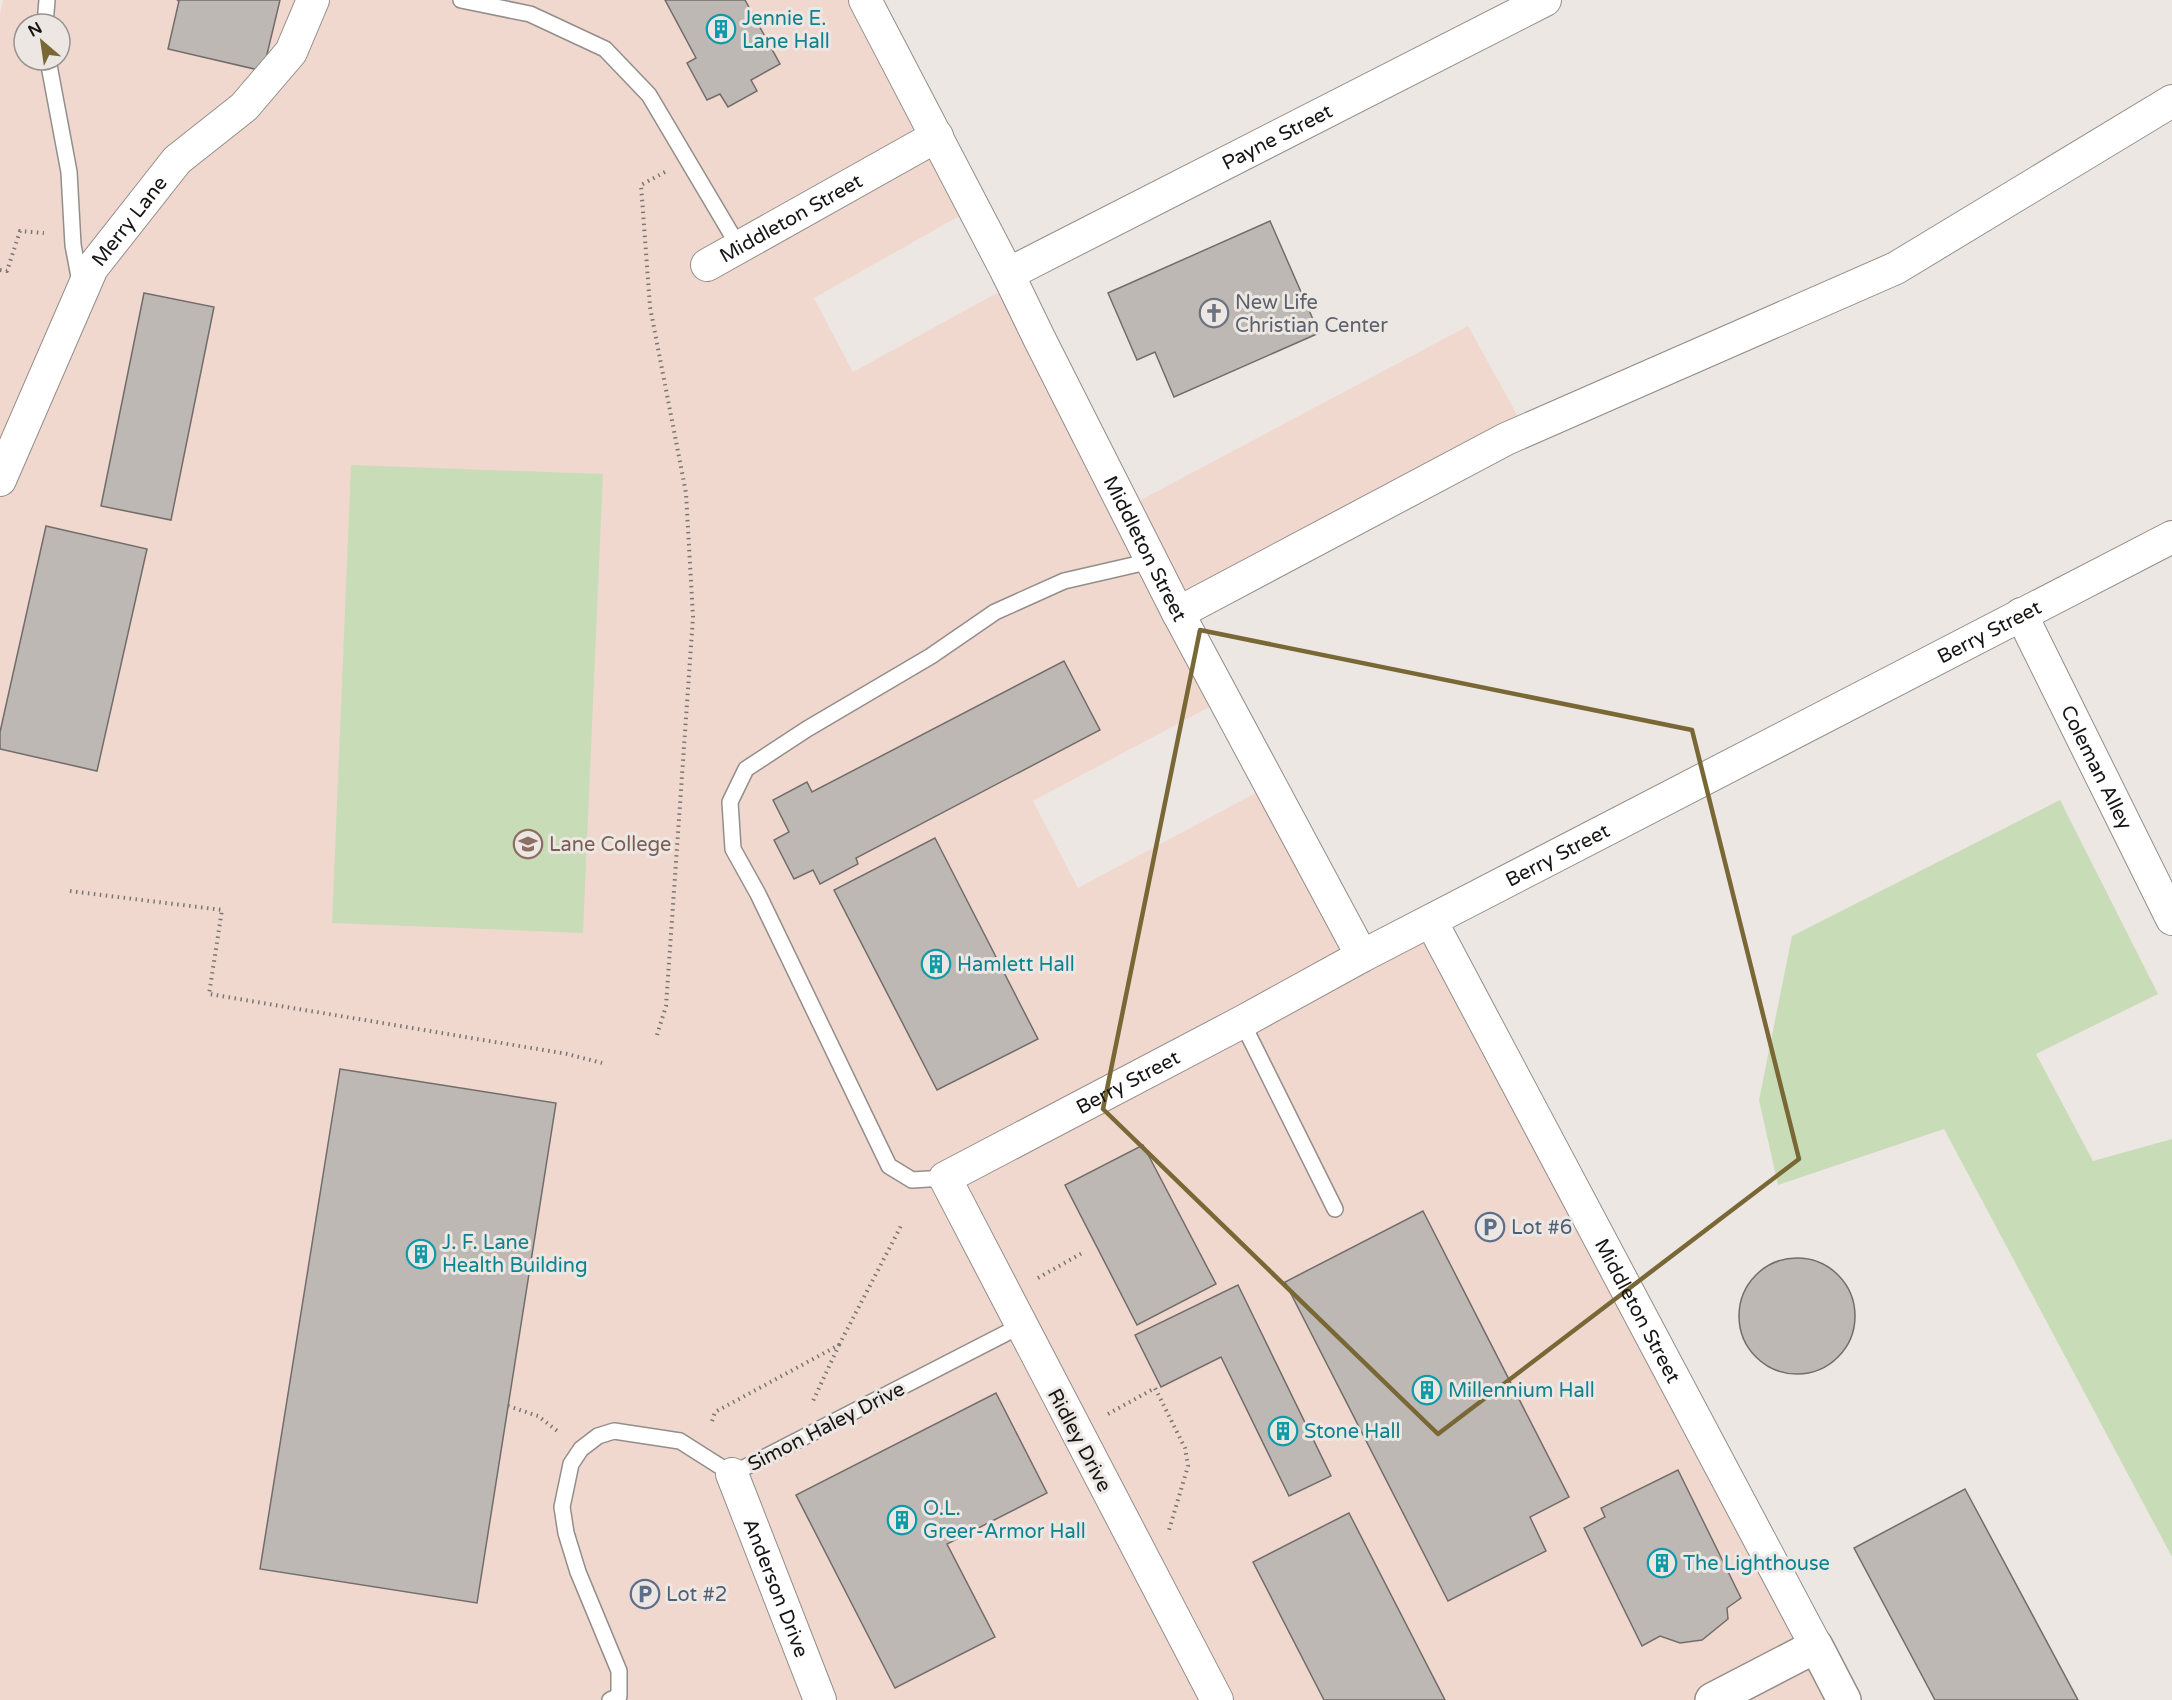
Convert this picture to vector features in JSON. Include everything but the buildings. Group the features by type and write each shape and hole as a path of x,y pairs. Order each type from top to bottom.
{"street":[{"name":"Merry Lane","path":"0,480 92,268 177,160 244,107 291,52 313,0"},
{"name":"Middleton Street","path":"866,0 1008,274 1178,614 1362,956"},
{"name":"Payne Street","path":"1008,274 1545,0"},
{"path":"1178,614 1506,439 1896,268 2172,101"},
{"name":"Middleton Street","path":"706,265 937,136"},
{"name":"Berry Street","path":"945,1178 1242,1022 1362,956 2172,537"},
{"name":"Coleman Alley","path":"2021,614 2172,920"},
{"name":"Middleton Street","path":"1431,921 1844,1700"},
{"name":"Ridley Drive","path":"945,1178 1020,1326 1217,1700"},
{"name":"Anderson Drive","path":"732,1474 820,1700"},
{"path":"1712,1700 1816,1646"}],"lane":[{"path":"461,0 530,14 605,49 650,95 739,247"},
{"path":"50,72 69,172 73,245 82,290"},
{"path":"945,1178 912,1180 890,1166 758,894 733,849 730,802 746,769 807,729 931,656 995,612 1064,581 1151,561"},
{"path":"1242,1022 1335,1209"},
{"name":"Simon Haley Drive","path":"580,1451 598,1436 615,1431 680,1440 732,1474 1020,1326"},
{"path":"580,1451 571,1464 562,1507 566,1533 578,1572 619,1671 619,1696 610,1700"}],"path":[{"path":"657,1035 666,1006 693,617 686,493 650,307 641,185 673,167"},
{"path":"0,270 7,271 20,231 24,231"},
{"path":"70,891 222,910 209,994 567,1054 602,1063"},
{"path":"809,1411 839,1345 902,1224"},
{"path":"1035,1280 1084,1252"},
{"path":"712,1420 715,1412 839,1345"},
{"path":"1107,1414 1155,1388 1185,1448 1188,1466 1167,1538"},
{"path":"508,1406 538,1416 580,1451"}],"highlighted area":[{"path":"1200,630 1692,730 1799,1159 1438,1434 1103,1109"}],"shaded area":[{"name":"Lane College","path":"3,0 853,0 963,214 814,298 853,372 995,294 1010,290 1135,503 1468,326 1520,420 1167,610 1217,703 1033,801 1078,888 1263,789 1359,970 1427,934 1829,1700 0,1700 0,14"}],"green space":[{"path":"351,465 603,474 583,933 332,923"},
{"path":"2060,800 2158,994 2036,1054 2093,1161 2172,1139 2172,1557 1944,1129 1778,1185 1759,1100 1792,936"}],"place":[{"name":"Jennie E. Lane Hall","path":"721,29"},
{"name":"New Life Christian Center","path":"1214,313"},
{"name":"Lane College","path":"528,844"},
{"name":"Hamlett Hall","path":"936,964"},
{"name":"Lot #6","path":"1490,1227"},
{"name":"J. F. Lane Health Building","path":"421,1254"},
{"name":"Millennium Hall","path":"1427,1390"},
{"name":"Stone Hall","path":"1283,1431"},
{"name":"O.L. Greer-Armor Hall","path":"902,1520"},
{"name":"The Lighthouse","path":"1662,1563"},
{"name":"Lot #2","path":"645,1594"}]}
